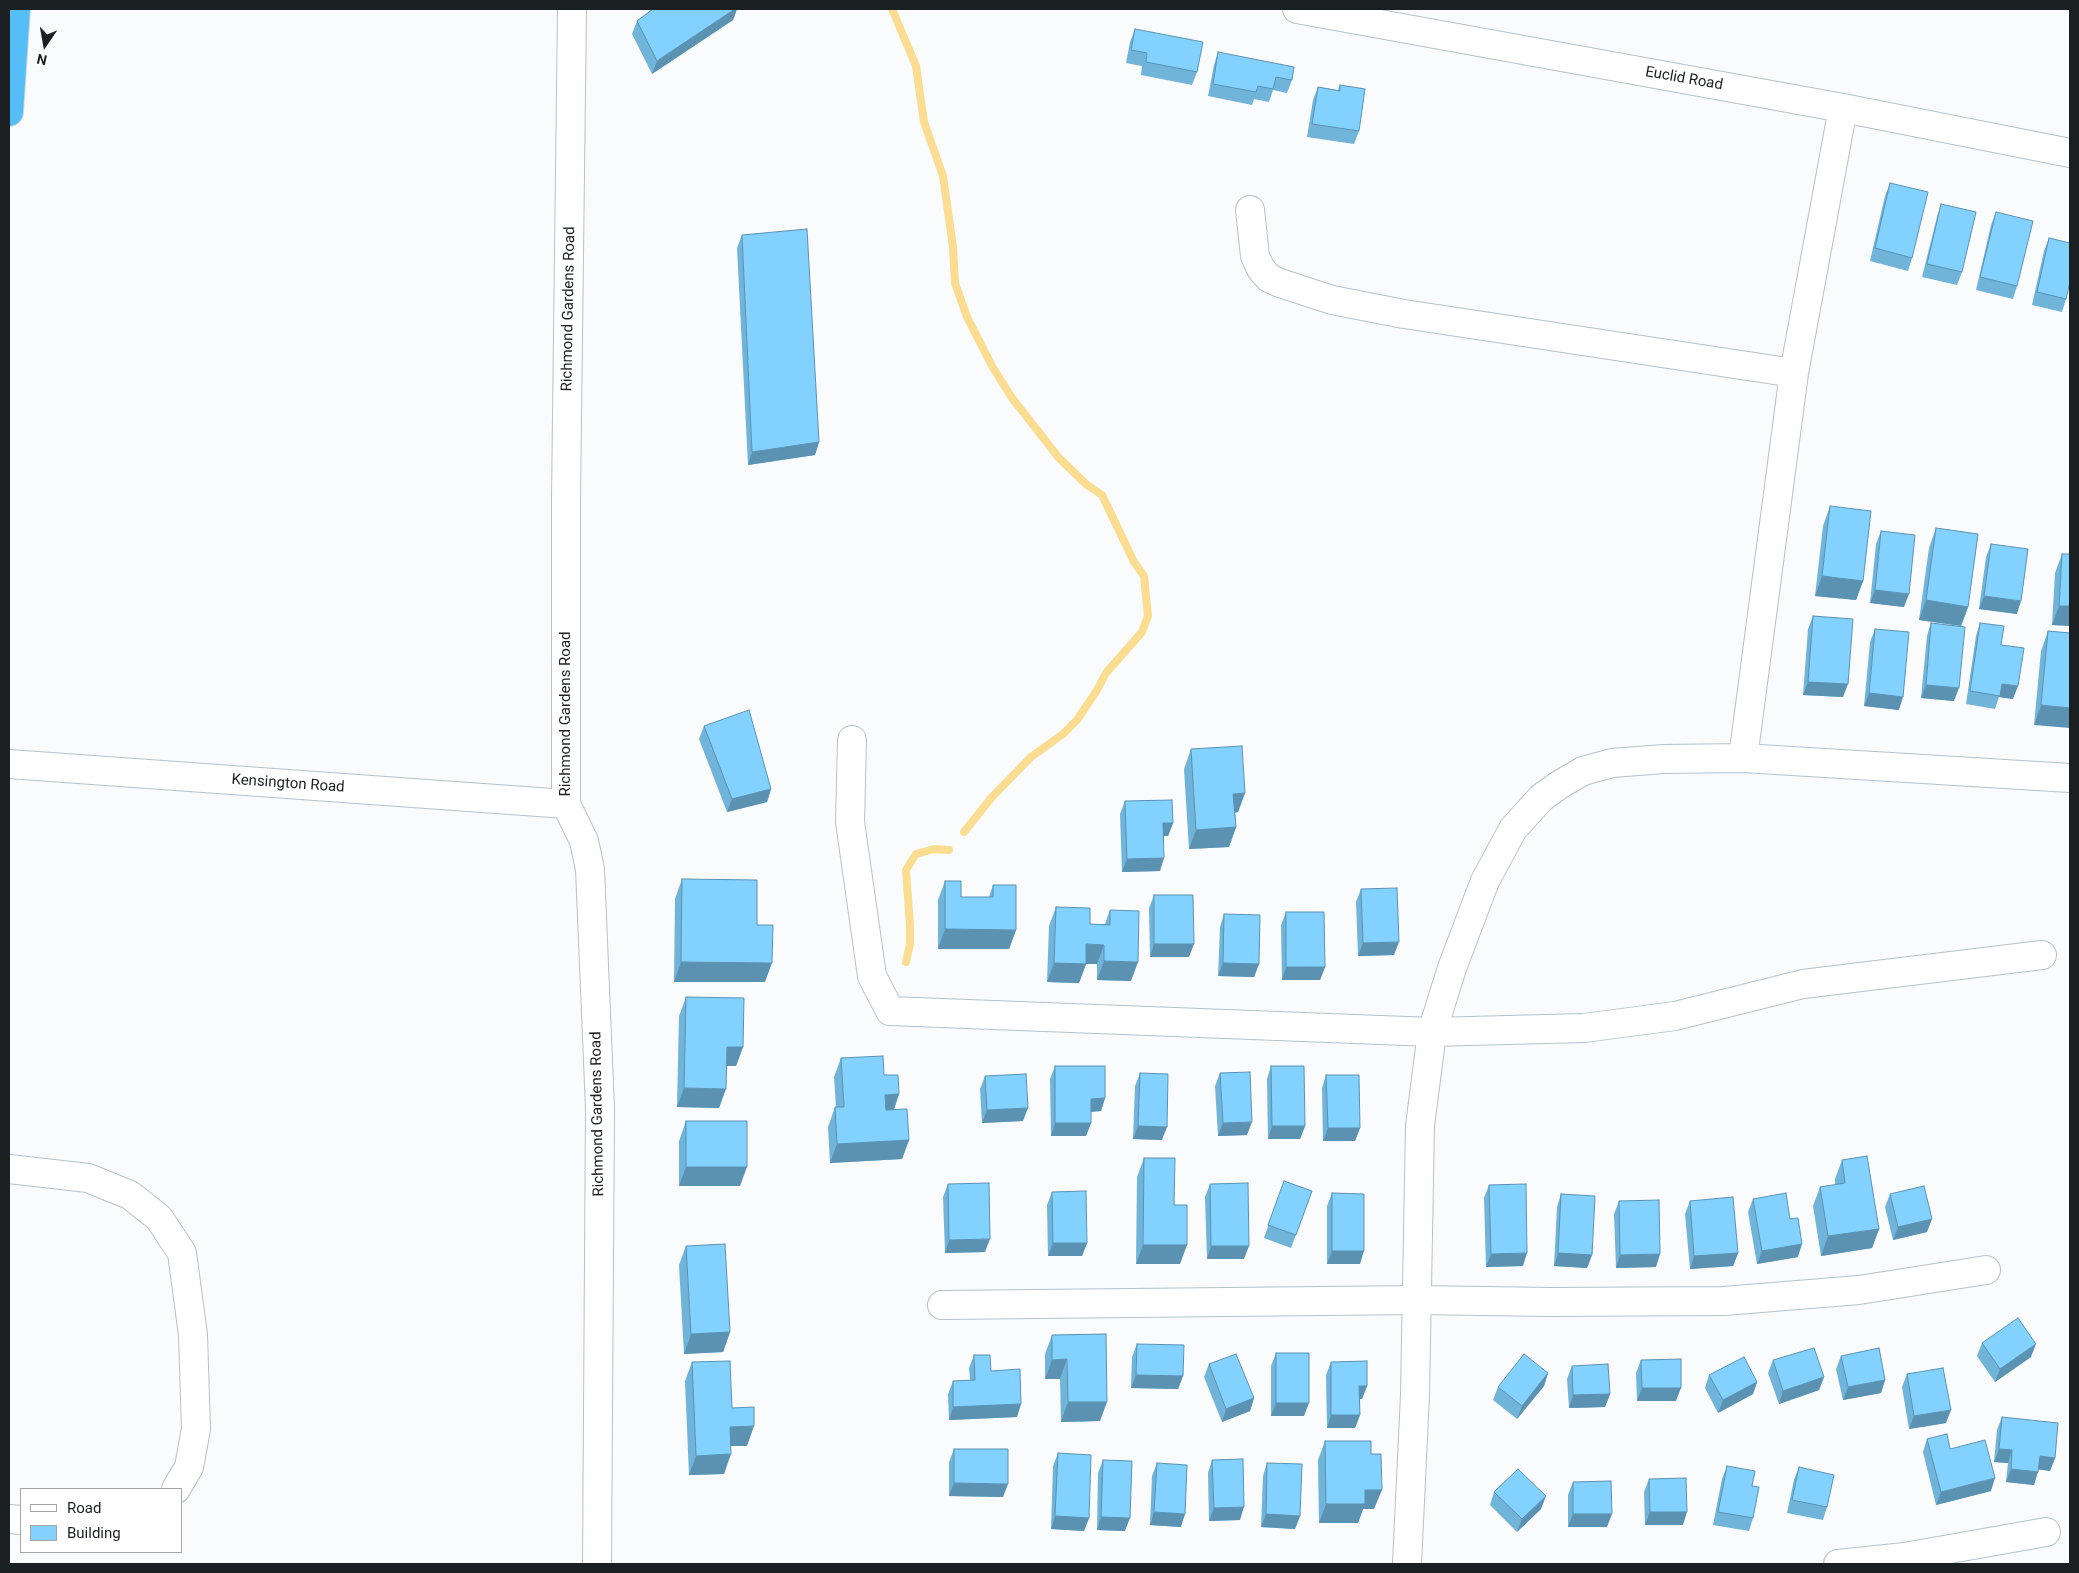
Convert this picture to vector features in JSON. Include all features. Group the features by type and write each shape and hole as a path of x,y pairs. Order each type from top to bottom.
{"highway":[{"path":"9,112 16,9"}],"street":[{"name":"Richmond Gardens Road","path":"572,9 566,499 566,804 584,841 590,869 600,1164 597,1564"},
{"name":"Euclid Road","path":"1297,9 1843,108 2070,153"},
{"path":"1743,758 1794,373 1843,108"},
{"path":"1250,210 1255,256 1269,278 1332,300 1404,314 1794,373"},
{"path":"852,740 850,822 872,976 890,1011 1432,1032 1584,1028 1675,1016 1803,984 2042,955"},
{"path":"1407,1564 1416,1394 1420,1126 1432,1032 1452,968 1485,881 1513,829 1541,798 1583,771 1612,763 1664,759 1743,758 2070,778"},
{"name":"Kensington Road","path":"9,764 566,804"},
{"path":"9,1169 88,1178 130,1195 159,1218 182,1253 193,1335 196,1429 190,1467 177,1488"},
{"path":"942,1305 1417,1300 1724,1302 1859,1290 1986,1270"},
{"path":"1838,1564 1905,1557 2046,1532"}],"building":[{"path":"653,9 735,9 657,61 637,21"},
{"path":"1135,29 1203,42 1197,72 1146,62 1147,53 1131,50"},
{"path":"1218,52 1294,67 1292,80 1276,77 1273,89 1258,86 1256,92 1213,84"},
{"path":"1340,85 1365,89 1359,131 1312,124 1318,87 1340,91"},
{"path":"1890,183 1928,192 1912,258 1875,248"},
{"path":"1941,204 1976,212 1962,272 1927,264"},
{"path":"1996,212 2033,221 2017,286 1980,277"},
{"path":"807,229 819,442 752,452 742,235"},
{"path":"2049,238 2070,243 2070,282 2066,299 2037,292"},
{"path":"1830,506 1871,511 1863,581 1822,576"},
{"path":"1936,528 1978,534 1968,607 1926,600"},
{"path":"1881,531 1915,535 1909,594 1875,590"},
{"path":"1991,544 2028,549 2021,601 1984,596"},
{"path":"2062,554 2070,554 2070,606 2059,606"},
{"path":"1813,616 1853,619 1848,684 1808,682"},
{"path":"1931,623 1965,627 1959,688 1926,685"},
{"path":"1980,623 2004,626 2001,645 2024,648 2018,686 2002,684 2000,696 1970,691"},
{"path":"1875,629 1909,632 1903,697 1869,693"},
{"path":"2048,631 2070,633 2070,708 2041,705"},
{"path":"749,710 771,789 732,799 704,726"},
{"path":"1242,746 1245,793 1233,794 1236,827 1196,830 1191,749"},
{"path":"1172,800 1173,823 1163,823 1164,858 1127,859 1125,801"},
{"path":"682,879 757,880 757,925 773,925 772,963 681,962"},
{"path":"945,881 961,881 961,897 993,897 993,885 1016,885 1016,930 945,929"},
{"path":"1397,888 1399,942 1363,943 1361,889"},
{"path":"1154,895 1193,895 1194,944 1154,944"},
{"path":"1056,907 1090,908 1090,924 1110,925 1110,910 1139,911 1138,962 1104,961 1104,945 1086,944 1086,964 1054,963"},
{"path":"1286,912 1324,912 1325,967 1286,967"},
{"path":"1224,914 1260,915 1259,964 1223,963"},
{"path":"686,997 744,998 743,1047 727,1047 726,1089 684,1088"},
{"path":"883,1056 884,1075 898,1075 899,1094 885,1095 886,1110 907,1109 909,1140 837,1144 835,1107 844,1107 841,1058"},
{"path":"1055,1066 1105,1066 1105,1098 1091,1099 1091,1123 1055,1123"},
{"path":"1271,1066 1304,1066 1305,1126 1272,1126"},
{"path":"1250,1072 1252,1122 1223,1123 1220,1073"},
{"path":"1140,1073 1168,1074 1167,1127 1138,1126"},
{"path":"1026,1074 1028,1108 987,1110 985,1076"},
{"path":"1326,1075 1359,1075 1360,1128 1328,1128"},
{"path":"686,1121 747,1121 747,1167 686,1167"},
{"path":"1867,1156 1879,1229 1828,1236 1820,1187 1845,1183 1842,1160"},
{"path":"1144,1158 1175,1158 1174,1205 1187,1205 1187,1245 1143,1245"},
{"path":"1284,1181 1312,1191 1296,1235 1268,1225"},
{"path":"989,1183 990,1239 949,1240 948,1184"},
{"path":"1248,1183 1249,1246 1211,1246 1210,1184"},
{"path":"1526,1184 1527,1253 1491,1254 1489,1185"},
{"path":"1924,1186 1932,1219 1898,1227 1890,1194"},
{"path":"1086,1191 1087,1243 1053,1243 1052,1192"},
{"path":"1332,1193 1364,1194 1364,1251 1332,1251"},
{"path":"1786,1193 1790,1219 1798,1218 1802,1244 1762,1251 1753,1199"},
{"path":"1561,1194 1595,1196 1592,1255 1558,1253"},
{"path":"1733,1197 1738,1253 1694,1256 1690,1201"},
{"path":"1659,1200 1660,1254 1620,1255 1619,1201"},
{"path":"725,1244 730,1332 691,1334 686,1246"},
{"path":"2018,1318 2036,1344 2000,1369 1982,1343"},
{"path":"1106,1334 1107,1402 1068,1402 1067,1359 1052,1360 1052,1335"},
{"path":"1137,1344 1184,1345 1183,1376 1136,1375"},
{"path":"1814,1348 1824,1377 1783,1391 1773,1360"},
{"path":"1879,1348 1885,1380 1848,1387 1841,1356"},
{"path":"1276,1353 1309,1353 1309,1403 1276,1403"},
{"path":"1236,1354 1254,1398 1226,1409 1209,1364"},
{"path":"1524,1354 1548,1373 1522,1406 1498,1387"},
{"path":"974,1355 990,1355 991,1371 1020,1369 1021,1404 953,1407 953,1381 975,1380"},
{"path":"1744,1357 1757,1382 1723,1400 1709,1375"},
{"path":"1681,1359 1681,1388 1642,1388 1641,1360"},
{"path":"730,1361 732,1408 754,1407 754,1426 730,1427 731,1454 696,1456 692,1362"},
{"path":"1367,1361 1367,1386 1359,1386 1360,1415 1331,1415 1331,1362"},
{"path":"1608,1364 1610,1394 1573,1395 1572,1366"},
{"path":"1943,1368 1951,1410 1914,1416 1907,1374"},
{"path":"2002,1417 2058,1423 2055,1458 2040,1456 2038,1472 2011,1469 2012,1450 1999,1449"},
{"path":"1947,1434 1950,1449 1985,1440 1995,1478 1941,1492 1927,1439"},
{"path":"1325,1441 1371,1441 1371,1454 1381,1454 1382,1490 1365,1490 1365,1504 1326,1504"},
{"path":"954,1449 1008,1449 1008,1484 954,1483"},
{"path":"1058,1453 1091,1455 1089,1518 1055,1516"},
{"path":"1243,1459 1244,1507 1214,1508 1212,1460"},
{"path":"1103,1460 1132,1461 1130,1518 1101,1517"},
{"path":"1157,1463 1187,1465 1185,1514 1154,1512"},
{"path":"1267,1463 1302,1464 1300,1516 1266,1514"},
{"path":"1727,1466 1755,1471 1752,1486 1759,1487 1753,1518 1718,1512"},
{"path":"1799,1467 1834,1475 1827,1507 1792,1500"},
{"path":"1518,1469 1546,1496 1522,1519 1494,1492"},
{"path":"1686,1478 1687,1512 1650,1512 1649,1479"},
{"path":"1611,1481 1612,1514 1573,1514 1573,1482"}],"waterway":[{"path":"892,9 916,66 924,122 943,176 953,247 955,283 967,317 992,366 1012,398 1059,458 1087,485 1102,495 1134,562 1144,576 1148,616 1142,632 1106,673 1077,720 1063,734 1031,757 992,797 964,832"},
{"path":"906,962 910,944 906,870 916,854 934,849 949,850"}]}
